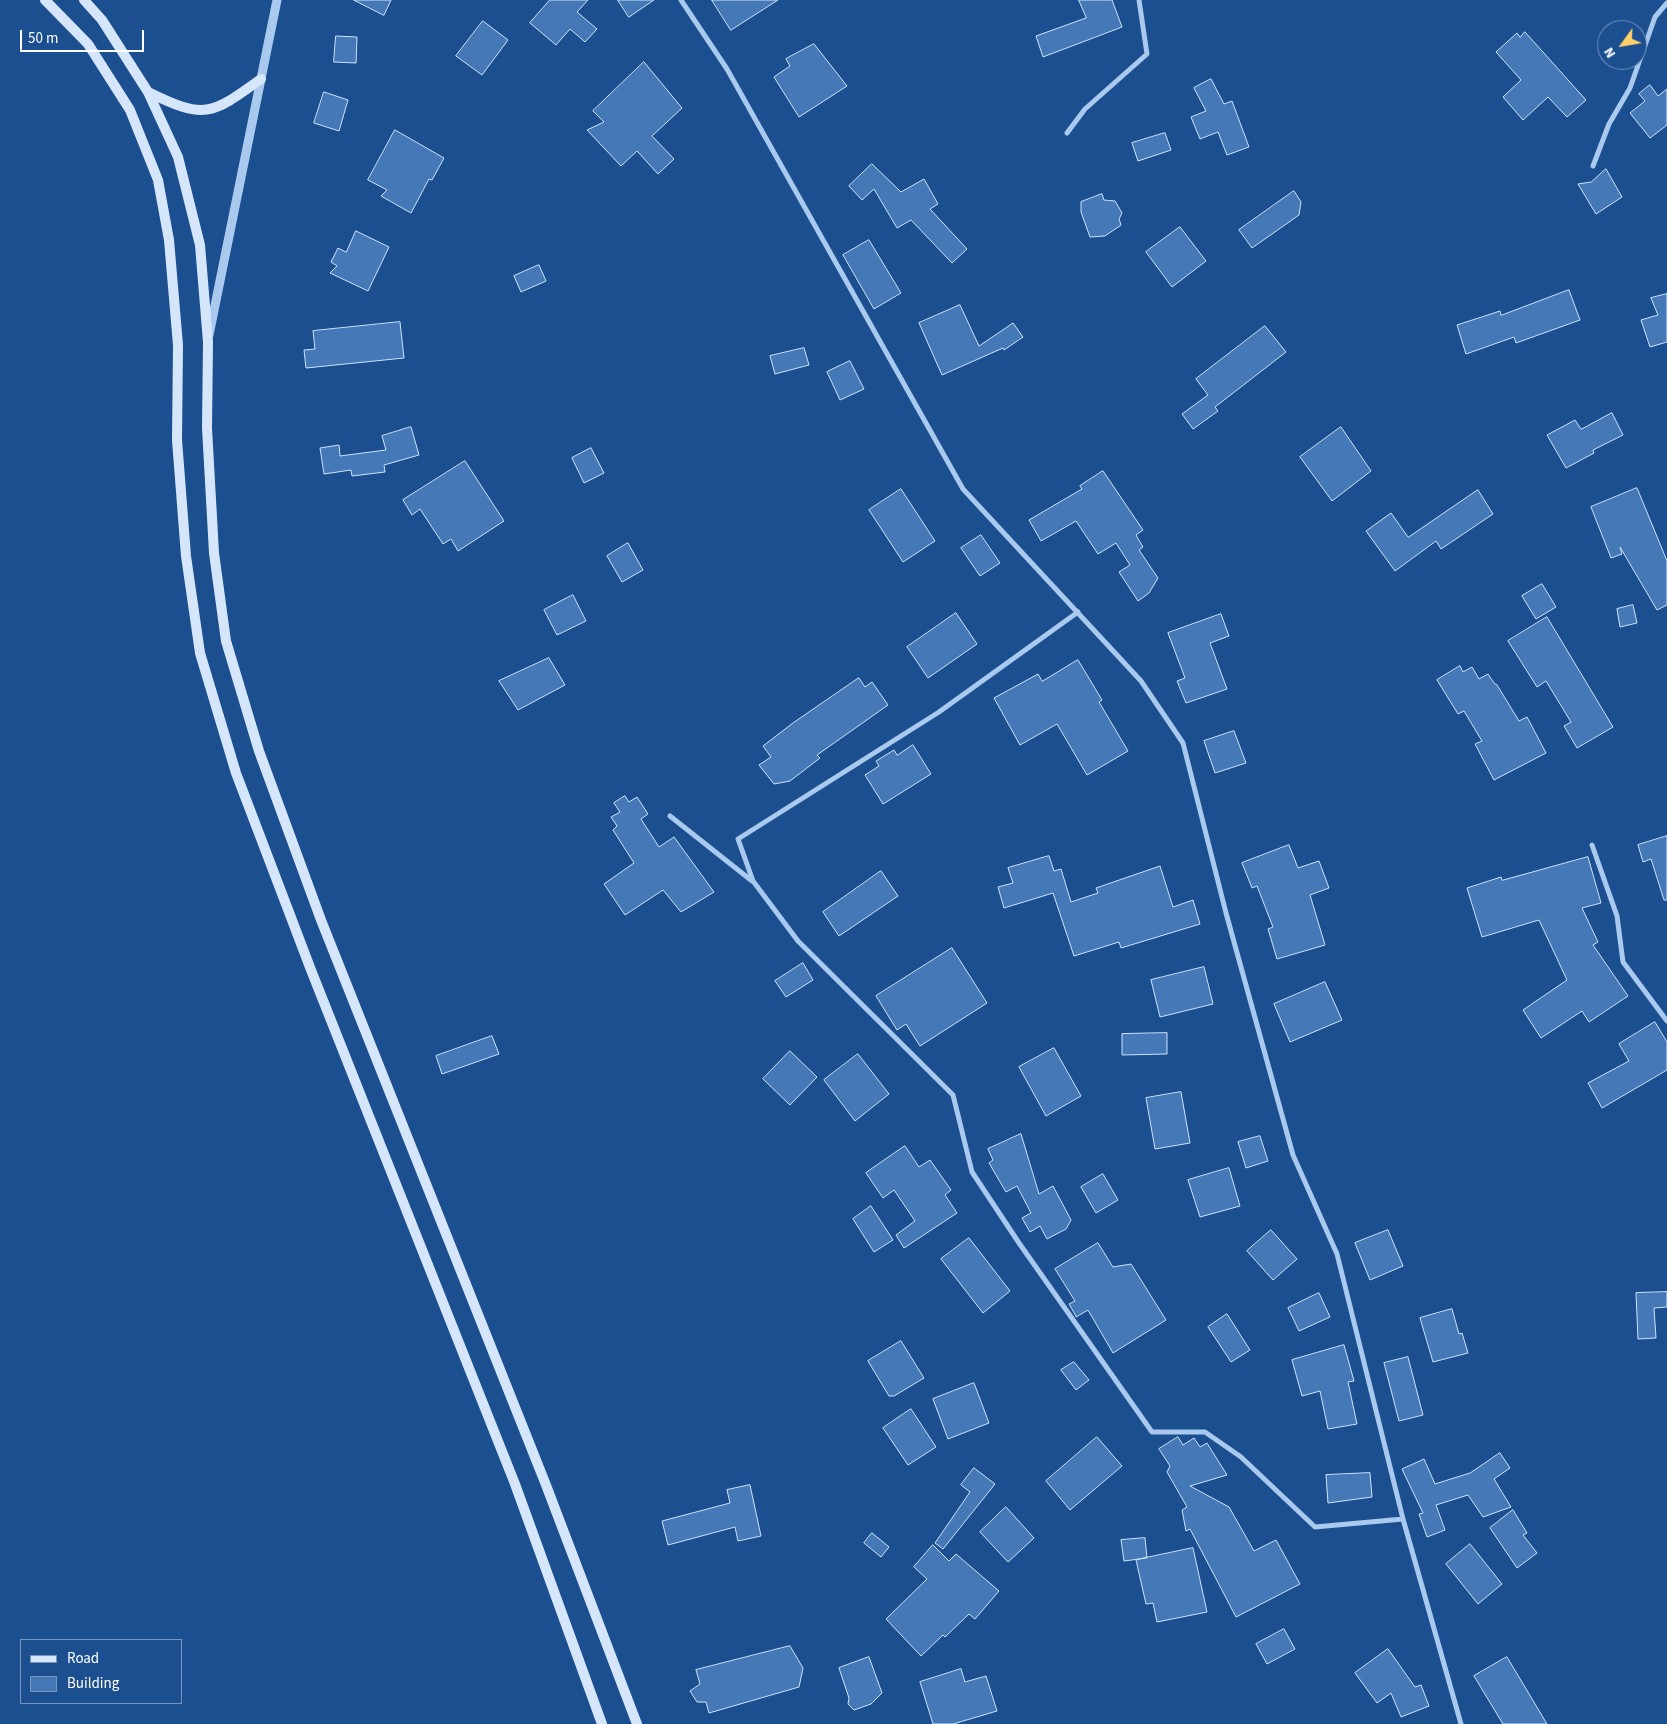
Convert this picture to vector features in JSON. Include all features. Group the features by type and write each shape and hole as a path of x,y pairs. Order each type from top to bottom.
{"main road":[{"path":"45,0 88,44 130,110 158,180 169,240 178,345 177,440 186,556 200,653 236,773 315,979 515,1484 602,1724"},
{"path":"84,0 102,20 148,92 178,157 200,245 208,342 207,428 214,554 226,640 259,751 321,920 546,1485 636,1724"},
{"path":"148,92 182,108 201,111 230,101 261,78"}],"street":[{"path":"208,342 277,0"},
{"path":"681,0 727,69 963,488 1141,681 1183,743 1226,913 1292,1156 1336,1254 1403,1519 1461,1724"},
{"path":"1067,133 1085,109 1147,54 1139,0"},
{"path":"1593,166 1609,124 1630,88 1655,17 1667,3"},
{"path":"753,881 738,839 940,712 1078,612"},
{"path":"670,816 753,881 798,941 953,1095 972,1172 1019,1243 1152,1432 1205,1432 1241,1457 1315,1527 1403,1519"},
{"path":"1592,845 1617,916 1622,962 1667,1021"}],"building":[{"path":"354,0 391,0 384,15"},
{"path":"550,0 588,0 577,12 597,29 585,42 570,29 556,45 530,23"},
{"path":"618,0 654,0 629,17"},
{"path":"712,0 778,0 731,30"},
{"path":"1079,0 1112,0 1122,27 1043,57 1036,36 1086,18"},
{"path":"483,21 508,40 482,75 456,56"},
{"path":"1525,32 1586,100 1567,117 1548,97 1523,120 1503,97 1521,80 1496,52 1517,33 1520,37"},
{"path":"336,36 357,37 356,63 334,62"},
{"path":"814,44 847,86 799,117 774,77 790,66 786,59"},
{"path":"644,62 682,108 652,136 674,159 658,174 637,151 621,166 587,130 604,122 593,111"},
{"path":"1211,79 1224,104 1232,101 1249,147 1227,155 1218,132 1200,139 1191,117 1206,111 1194,88"},
{"path":"1650,85 1658,96 1667,89 1667,125 1650,138 1630,113 1645,101 1639,94"},
{"path":"324,92 348,100 339,131 314,123"},
{"path":"395,130 444,158 432,180 429,179 411,213 381,196 387,190 368,180"},
{"path":"1165,133 1171,150 1138,161 1132,143"},
{"path":"872,164 901,192 924,179 938,204 930,209 967,249 952,263 911,220 897,228 874,189 862,200 849,186"},
{"path":"1606,169 1622,197 1596,214 1578,184 1591,182"},
{"path":"1294,191 1301,202 1299,215 1252,248 1239,230"},
{"path":"1102,194 1104,200 1115,201 1122,213 1119,219 1121,225 1105,236 1090,237 1081,212 1081,202"},
{"path":"1180,227 1206,261 1172,287 1146,252"},
{"path":"356,231 389,247 368,291 330,273 337,266 331,262 338,248 346,252"},
{"path":"869,240 901,293 874,309 843,255"},
{"path":"539,265 546,281 521,292 514,276"},
{"path":"1569,290 1580,320 1516,343 1514,337 1466,354 1457,325 1500,311 1501,315"},
{"path":"1667,294 1667,342 1650,347 1641,320 1658,315 1651,298"},
{"path":"960,305 979,346 1013,323 1023,337 1004,350 1003,348 942,375 919,323"},
{"path":"400,322 404,358 306,368 304,350 315,349 313,331"},
{"path":"1265,326 1286,352 1215,407 1218,411 1193,429 1182,414 1208,395 1196,379"},
{"path":"804,348 809,365 775,374 770,356"},
{"path":"850,361 864,389 840,400 827,372"},
{"path":"1612,413 1623,435 1593,450 1594,453 1566,468 1547,435 1575,420 1581,429"},
{"path":"411,427 419,455 384,465 385,472 352,476 351,470 324,474 320,448 339,445 340,456 386,450 382,436"},
{"path":"1341,427 1371,471 1332,501 1300,457"},
{"path":"591,448 604,473 584,483 572,458"},
{"path":"465,461 504,521 458,551 451,539 443,544 420,509 412,515 403,500"},
{"path":"1103,471 1143,530 1136,535 1143,547 1139,550 1158,578 1149,593 1138,601 1119,572 1130,565 1116,543 1098,554 1076,521 1041,541 1029,520 1082,489 1080,486"},
{"path":"1637,488 1667,561 1667,605 1657,610 1620,547 1622,554 1611,558 1591,507"},
{"path":"901,489 935,541 903,562 869,510"},
{"path":"1478,490 1493,514 1441,549 1436,541 1395,571 1366,531 1391,513 1408,537"},
{"path":"981,535 1000,563 980,576 961,548"},
{"path":"628,543 643,570 622,582 607,556"},
{"path":"1542,584 1556,607 1536,619 1522,596"},
{"path":"573,595 586,621 557,635 544,610"},
{"path":"1633,605 1637,623 1620,627 1617,609"},
{"path":"956,613 977,644 928,678 907,647"},
{"path":"1221,614 1229,636 1210,643 1227,689 1186,703 1177,681 1185,678 1168,633"},
{"path":"1547,617 1613,727 1577,748 1564,726 1571,722 1546,681 1537,687 1508,641"},
{"path":"549,658 565,685 518,710 499,681"},
{"path":"1078,660 1102,700 1099,702 1128,751 1087,775 1057,724 1020,745 994,698 1038,674 1042,681"},
{"path":"1460,666 1463,672 1472,667 1479,679 1488,674 1519,721 1527,717 1546,753 1494,780 1475,744 1482,741 1464,711 1458,714 1437,680"},
{"path":"859,678 865,687 872,682 888,705 817,755 820,758 790,781 774,784 759,765 771,757 763,746"},
{"path":"1234,731 1246,763 1215,773 1204,741"},
{"path":"913,745 931,774 883,804 865,775 879,766 876,761 894,750 897,755"},
{"path":"625,796 629,802 637,797 648,814 641,819 659,847 674,837 714,892 681,912 663,890 625,915 604,884 634,863 613,830 617,826 611,817 620,812 614,803"},
{"path":"1667,836 1667,900 1664,900 1651,859 1643,862 1638,845"},
{"path":"1289,845 1298,868 1319,861 1329,888 1310,895 1325,945 1277,959 1268,929 1273,927 1257,886 1252,888 1242,863"},
{"path":"1049,856 1054,871 1061,869 1071,902 1098,893 1096,888 1160,866 1173,907 1193,900 1200,924 1121,948 1119,942 1074,956 1053,893 1004,908 998,887 1013,883 1008,868"},
{"path":"1588,857 1601,903 1582,908 1598,942 1593,945 1628,996 1589,1022 1582,1011 1541,1038 1523,1010 1567,980 1539,920 1482,937 1467,888 1501,877 1502,880"},
{"path":"881,871 898,896 839,936 823,912"},
{"path":"952,948 987,1003 920,1046 906,1024 897,1030 876,996"},
{"path":"803,963 813,980 786,997 775,981"},
{"path":"1204,967 1213,1004 1160,1017 1151,980"},
{"path":"1325,982 1342,1020 1290,1042 1274,1004"},
{"path":"1655,1022 1667,1042 1667,1070 1602,1108 1588,1083 1629,1061 1619,1044"},
{"path":"1167,1033 1167,1054 1122,1055 1122,1034"},
{"path":"492,1036 499,1054 442,1074 436,1056"},
{"path":"1054,1048 1081,1096 1046,1116 1019,1067"},
{"path":"790,1051 817,1077 790,1105 763,1079"},
{"path":"858,1054 889,1094 855,1121 824,1080"},
{"path":"1181,1092 1190,1143 1155,1149 1146,1098"},
{"path":"1021,1134 1039,1194 1053,1186 1071,1220 1066,1229 1047,1239 1040,1226 1030,1232 1022,1218 1031,1213 1017,1186 1006,1192 989,1163 993,1160 988,1149"},
{"path":"1260,1136 1268,1161 1246,1168 1238,1142"},
{"path":"905,1146 919,1167 930,1160 951,1190 945,1195 957,1213 904,1248 896,1235 915,1221 894,1190 883,1198 866,1173"},
{"path":"1229,1168 1240,1206 1200,1217 1188,1180"},
{"path":"1103,1174 1118,1200 1096,1213 1081,1187"},
{"path":"871,1206 893,1240 874,1252 853,1219"},
{"path":"1271,1230 1297,1259 1273,1280 1247,1251"},
{"path":"1388,1230 1403,1266 1370,1280 1355,1243"},
{"path":"969,1238 1010,1291 983,1313 941,1259"},
{"path":"1098,1243 1113,1267 1131,1264 1166,1320 1113,1353 1088,1310 1076,1317 1069,1304 1075,1301 1055,1269"},
{"path":"1667,1292 1667,1307 1654,1308 1656,1338 1638,1339 1636,1293"},
{"path":"1319,1293 1330,1317 1299,1331 1288,1308"},
{"path":"1452,1309 1459,1334 1462,1333 1468,1353 1433,1362 1420,1318"},
{"path":"1227,1314 1250,1350 1231,1362 1208,1327"},
{"path":"901,1341 924,1378 894,1396 889,1396 868,1361"},
{"path":"1344,1345 1354,1381 1348,1382 1357,1424 1328,1429 1320,1391 1302,1396 1292,1360"},
{"path":"1408,1357 1423,1415 1399,1421 1384,1363"},
{"path":"1074,1362 1089,1380 1076,1390 1061,1370"},
{"path":"974,1383 989,1423 948,1439 933,1399"},
{"path":"911,1409 936,1447 908,1465 883,1428"},
{"path":"1097,1437 1122,1466 1070,1510 1046,1481"},
{"path":"1178,1437 1183,1445 1194,1438 1200,1447 1207,1443 1227,1475 1190,1486 1229,1507 1254,1551 1276,1540 1300,1584 1236,1617 1190,1529 1186,1531 1182,1510 1187,1507 1167,1472 1170,1466 1159,1449"},
{"path":"1500,1453 1510,1468 1494,1479 1511,1507 1483,1517 1468,1495 1436,1505 1445,1530 1427,1537 1419,1514 1423,1513 1402,1469 1424,1459 1435,1484 1470,1473"},
{"path":"974,1468 995,1484 943,1549 935,1543 970,1492 961,1485"},
{"path":"1370,1473 1372,1497 1328,1503 1326,1475"},
{"path":"750,1485 761,1536 738,1541 735,1527 668,1545 662,1521 730,1503 727,1490"},
{"path":"1006,1507 1034,1538 1008,1562 980,1532"},
{"path":"1513,1510 1527,1533 1523,1535 1537,1553 1517,1568 1490,1528"},
{"path":"872,1533 889,1547 881,1557 864,1543"},
{"path":"1145,1538 1147,1558 1124,1561 1121,1540"},
{"path":"1470,1544 1502,1584 1478,1604 1446,1564"},
{"path":"933,1545 949,1561 956,1554 999,1591 975,1619 969,1614 945,1637 943,1635 921,1656 886,1619 927,1579 914,1567"},
{"path":"1193,1548 1207,1612 1157,1622 1153,1603 1146,1604 1136,1560"},
{"path":"1284,1629 1295,1649 1267,1664 1256,1644"},
{"path":"790,1646 803,1668 799,1687 709,1713 706,1702 697,1702 690,1691 700,1684 696,1670"},
{"path":"1388,1649 1415,1687 1421,1685 1429,1706 1401,1717 1391,1693 1377,1703 1355,1673"},
{"path":"869,1657 882,1693 871,1704 854,1710 848,1704 849,1698 839,1668"},
{"path":"1507,1657 1547,1724 1503,1724 1474,1676"},
{"path":"961,1669 965,1682 986,1676 997,1711 953,1724 933,1724 920,1682"}]}
